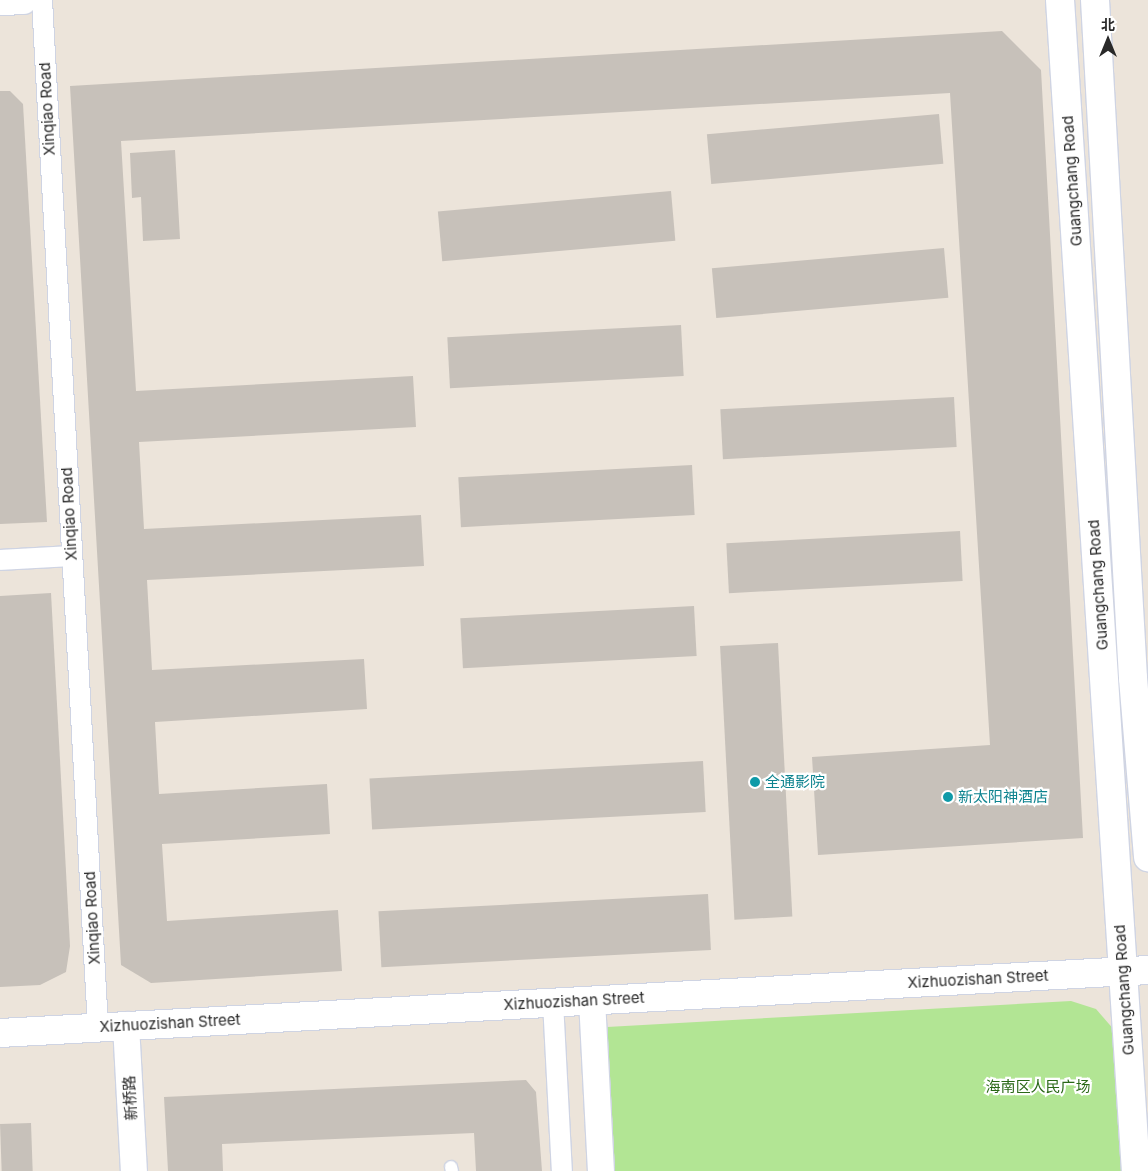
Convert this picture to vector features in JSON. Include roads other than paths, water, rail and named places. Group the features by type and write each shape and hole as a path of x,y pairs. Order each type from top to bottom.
{"street":[{"path":"0,1 23,0"},
{"name":"Xinqiao Road","path":"42,0 98,1027"},
{"name":"Guangchang Road","path":"1060,0 1136,971 1136,1171"},
{"name":"Guangchang Road","path":"1095,0 1140,678 1148,857"},
{"path":"0,560 72,556"},
{"name":"Xizhuozishan Street","path":"0,1033 1136,971"},
{"path":"592,1000 601,1171"},
{"path":"553,1002 562,1171"},
{"name":"新桥路","path":"126,1026 134,1171"}],"place":[{"name":"全通影院","path":"755,782"},
{"name":"新太阳神酒店","path":"948,797"}],"park label":[{"name":"海南区人民广场","path":"1038,1087"}]}
